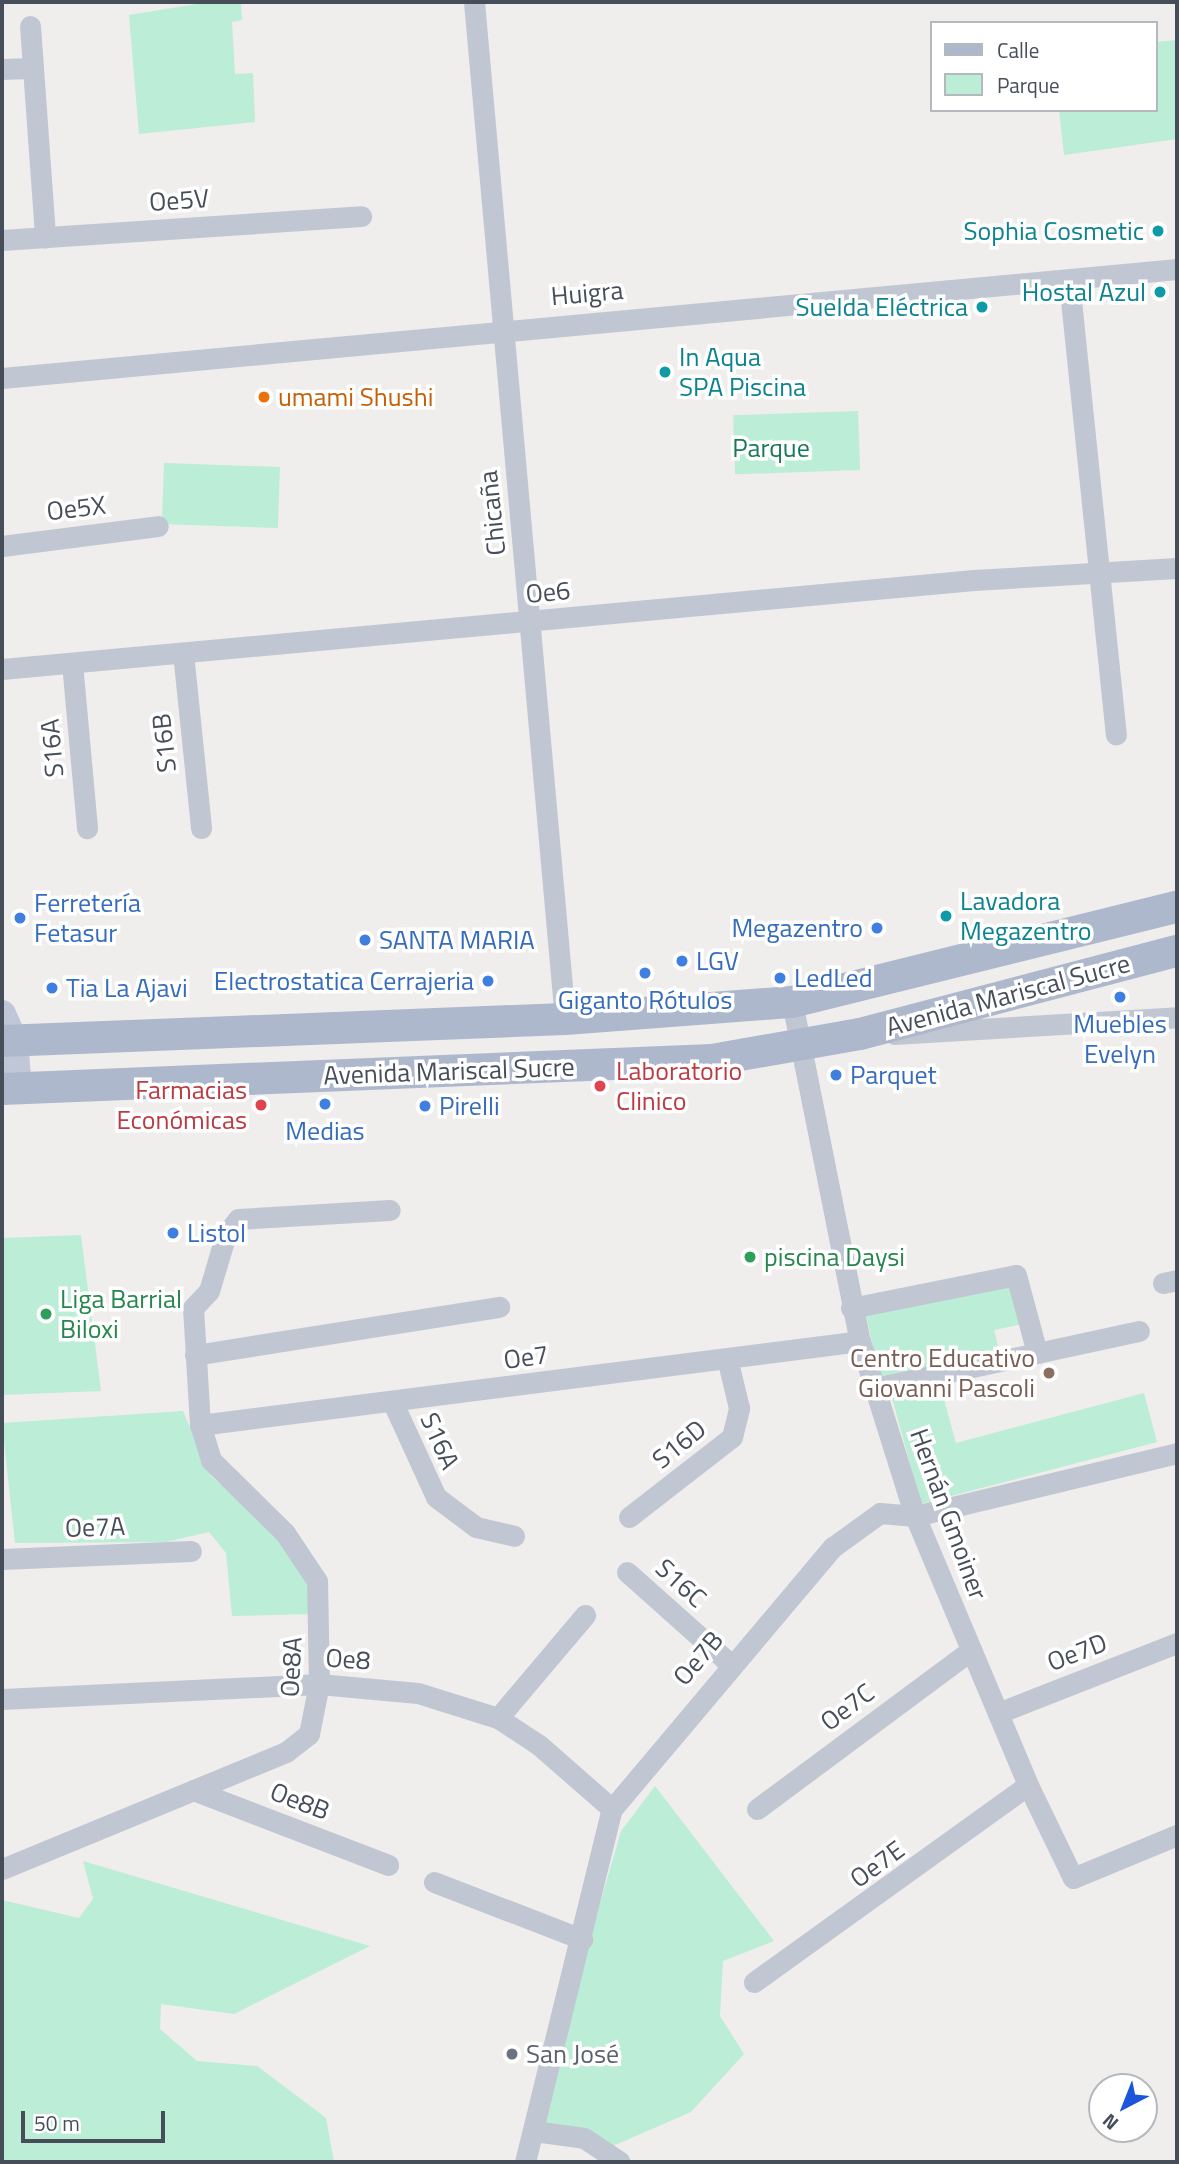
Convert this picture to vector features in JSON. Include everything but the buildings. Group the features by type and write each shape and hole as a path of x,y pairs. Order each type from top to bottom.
{"main road":[{"name":"Avenida Mariscal Sucre","path":"6,1032 565,1019 792,1002 1177,907"},
{"name":"Avenida Mariscal Sucre","path":"10,1089 712,1060 801,1047 860,1034 1177,951"}],"street":[{"name":"Chicaña","path":"474,2 565,1019"},
{"path":"30,26 31,68 46,237"},
{"path":"2,69 31,68"},
{"name":"Oe5V","path":"2,240 361,216"},
{"name":"Huigra","path":"2,378 503,329 1069,281 1177,269"},
{"path":"1069,281 1116,735"},
{"name":"Oe5X","path":"2,546 158,526"},
{"name":"Oe6","path":"2,669 1100,572 1177,568"},
{"name":"S16B","path":"183,653 201,828"},
{"name":"S16A","path":"72,663 87,828"},
{"name":"Hernán Gmoiner","path":"792,1002 851,1308 860,1341 915,1516 1028,1785 1073,1878 1177,1835"},
{"path":"860,1034 953,1035 1177,1017"},
{"path":"6,1032 10,1089"},
{"name":"Oe8A","path":"2,1869 295,1747 314,1723 319,1684 317,1581 285,1533 222,1476 200,1425 193,1308 209,1291 226,1234 238,1219 390,1210"},
{"path":"851,1308 1016,1275 1037,1353"},
{"path":"195,1355 499,1307"},
{"path":"875,1388 1139,1331"},
{"name":"Oe7","path":"200,1425 393,1403 860,1341"},
{"name":"S16D","path":"629,1517 732,1437 739,1408 727,1358"},
{"name":"S16A","path":"393,1403 436,1497 476,1527 514,1536"},
{"name":"Oe7B","path":"525,2162 612,1809 729,1664 860,1523 880,1513 915,1516 1177,1453"},
{"name":"Oe7A","path":"2,1559 191,1551"},
{"name":"S16C","path":"627,1572 729,1664"},
{"path":"498,1718 585,1615"},
{"name":"Oe7D","path":"998,1713 1177,1643"},
{"name":"Oe7C","path":"757,1809 971,1650"},
{"name":"Oe8","path":"2,1699 319,1684 418,1693 498,1718 549,1752 612,1809"},
{"name":"Oe7E","path":"754,1982 1028,1785"},
{"name":"Oe8B","path":"193,1790 388,1865"},
{"path":"434,1882 582,1939"},
{"path":"534,2131 584,2138 620,2162"}],"green space":[{"path":"209,2 241,2 242,20 232,22 235,74 253,73 255,122 139,134 129,15"},
{"path":"1177,40 1177,139 1064,155 1059,112 1158,112 1158,42"},
{"name":"Parque","path":"858,411 860,470 735,474 733,415"},
{"path":"164,463 280,467 278,528 162,524"},
{"name":"Liga Barrial Biloxi","path":"81,1235 101,1391 2,1395 2,1238"},
{"path":"1018,1278 1028,1323 994,1330 1000,1354 880,1379 865,1311"},
{"path":"939,1381 956,1443 1144,1393 1157,1442 921,1504 891,1394"},
{"path":"183,1411 211,1476 266,1524 306,1578 312,1614 232,1616 226,1553 209,1532 166,1542 15,1543 2,1423"},
{"path":"655,1786 774,1941 723,1961 720,2016 744,2054 691,2112 606,2149 534,2131 621,1831"},
{"path":"83,1861 370,1946 234,2014 161,2004 160,2029 197,2061 257,2066 326,2118 334,2162 4,2162 2,1900 79,1918 93,1899"}],"place":[{"name":"Sophia Cosmetic","path":"1158,231"},
{"name":"Hostal Azul","path":"1160,292"},
{"name":"Suelda Eléctrica","path":"982,307"},
{"name":"In Aqua SPA Piscina","path":"665,372"},
{"name":"umami Shushi","path":"264,397"},
{"name":"Lavadora Megazentro","path":"946,916"},
{"name":"Ferretería Fetasur","path":"20,918"},
{"name":"Megazentro","path":"877,928"},
{"name":"SANTA MARIA","path":"365,940"},
{"name":"LGV","path":"682,961"},
{"name":"Giganto Rótulos","path":"645,973"},
{"name":"LedLed","path":"780,978"},
{"name":"Electrostatica Cerrajeria","path":"488,981"},
{"name":"Tia La Ajavi","path":"52,988"},
{"name":"Muebles Evelyn","path":"1120,997"},
{"name":"Parquet","path":"836,1075"},
{"name":"Laboratorio Clinico","path":"600,1086"},
{"name":"Medias","path":"325,1104"},
{"name":"Farmacias Económicas","path":"261,1105"},
{"name":"Pirelli","path":"425,1106"},
{"name":"Listol","path":"173,1233"},
{"name":"piscina Daysi","path":"750,1257"},
{"name":"Liga Barrial Biloxi","path":"46,1314"},
{"name":"Centro Educativo Giovanni Pascoli","path":"1049,1373"},
{"name":"San José","path":"512,2054"}]}
